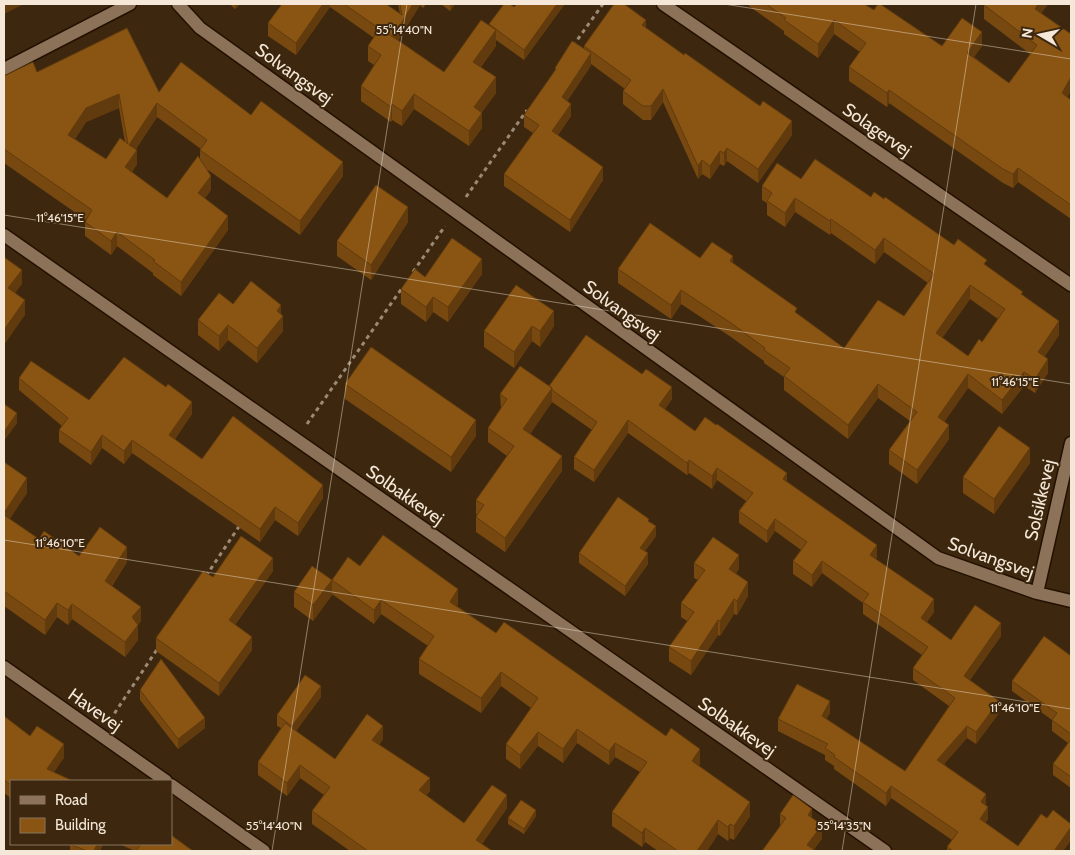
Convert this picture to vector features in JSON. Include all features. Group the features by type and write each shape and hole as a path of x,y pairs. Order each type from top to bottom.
{"street":[{"path":"4,69 130,4"},
{"name":"Solvangsvej","path":"178,4 200,28 938,558 1036,593 1071,601"},
{"name":"Solagervej","path":"662,4 1071,285"},
{"name":"Solbakkevej","path":"4,235 885,851"},
{"name":"Solsikkevej","path":"1036,593 1071,443"},
{"name":"Havevej","path":"4,668 165,780"},
{"path":"172,786 264,851"}],"path":[{"path":"569,52 603,4"},
{"path":"409,277 529,108"},
{"path":"296,440 404,286"},
{"path":"204,579 242,522"},
{"path":"100,735 160,645"}],"building":[{"path":"282,4 323,4 296,43 268,23"},
{"path":"344,4 386,4 402,15 400,4 413,4 393,37"},
{"path":"504,4 510,4 514,7 517,4 557,4 524,50 489,24"},
{"path":"614,4 624,4 646,20 642,25 684,55 685,53 760,106 763,101 792,121 758,169 727,148 724,153 720,151 710,166 702,160 698,166 663,89 651,106 643,106 623,91 631,80 584,46"},
{"path":"766,4 864,4 874,10 880,4 942,46 962,18 982,32 967,53 1009,83 1037,45 984,5 1038,4 1035,9 1071,34 1071,77 1062,93 1071,100 1071,205 1018,168 1013,174 1003,169 889,90 887,93 849,67 866,43 834,20 818,44 784,20 786,18"},
{"path":"481,20 496,30 473,62 496,77 474,107 482,113 469,131 414,94 402,111 392,104 391,107 361,86 381,55 368,46 380,28 444,72"},
{"path":"127,28 159,92 181,62 251,115 261,101 343,162 300,221 200,150 207,140 157,103 129,145 137,150 125,167 167,198 198,156 211,176 198,193 228,216 181,282 117,232 111,241 85,222 92,210 4,149 4,76 33,62 37,72","holes":["119,94 128,144 120,138 106,159 68,135 86,108"]},
{"path":"572,41 591,53 562,97 571,104 552,131 603,167 570,220 504,174 539,125 524,115 556,69"},
{"path":"815,159 871,197 874,192 884,199 885,197 954,245 958,239 987,260 984,264 1059,321 1038,352 1048,359 1035,379 1024,372 1002,400 968,374 938,417 949,425 917,470 889,450 917,412 878,384 848,425 784,376 790,368 731,323 681,290 671,305 618,269 650,223 700,258 712,242 733,256 730,261 797,308 795,312 844,348 878,300 904,316 934,274 884,238 875,250 831,219 830,221 795,198 785,213 767,201 772,193 762,186 777,163 801,179","holes":["970,285 1005,309 982,342 979,339 968,356 936,333"]},
{"path":"376,185 408,207 371,265 337,241"},
{"path":"452,238 482,259 448,307 433,297 426,307 401,289 415,269 425,277"},
{"path":"4,257 22,270 8,288 25,300 4,330"},
{"path":"251,281 281,305 277,311 283,316 257,348 228,325 219,336 198,320 219,293 233,304"},
{"path":"516,285 554,311 540,331 532,326 514,352 484,331"},
{"path":"586,335 642,374 646,369 672,387 659,405 695,431 705,417 717,424 787,473 783,479 877,545 870,555 934,599 921,618 951,640 975,605 1001,623 964,676 999,701 976,732 967,726 937,760 986,794 981,802 988,807 980,819 1018,846 1041,814 1047,818 1053,810 1071,824 1071,827 1054,851 953,851 947,847 958,832 891,786 886,793 834,757 835,755 825,748 828,744 778,719 797,684 830,701 822,716 905,771 955,698 913,668 928,647 863,602 869,594 822,561 812,575 793,561 807,542 775,519 767,531 739,511 753,493 717,468 712,476 689,460 687,463 628,420 594,470 574,457 597,422 549,386"},
{"path":"371,347 476,420 451,457 345,384"},
{"path":"124,357 166,387 168,384 192,402 169,435 202,459 233,416 323,485 298,523 275,507 260,529 132,440 124,451 102,435 91,452 59,430 68,418 19,378 31,361 89,400"},
{"path":"520,366 552,388 523,429 562,456 505,538 476,517 484,505 476,500 514,446 488,428 507,399 500,394"},
{"path":"4,404 17,413 4,432"},
{"path":"999,426 1030,448 994,499 963,477"},
{"path":"4,462 27,478 4,513"},
{"path":"618,497 656,526 640,548 648,553 625,586 579,553"},
{"path":"4,515 39,539 44,531 79,556 100,527 127,547 105,581 141,607 132,617 138,625 125,642 72,604 68,610 57,603 45,620 4,591"},
{"path":"383,535 458,589 450,602 496,633 504,622 666,736 671,728 700,749 692,761 750,802 734,826 730,824 728,827 718,820 697,851 678,851 645,828 642,833 612,812 647,762 615,743 609,751 577,729 563,749 538,732 520,755 506,744 538,698 501,672 481,698 419,659 434,636 381,600 374,610 332,580 348,557 360,566"},
{"path":"241,536 273,558 229,620 252,637 219,683 156,638 203,571 213,577"},
{"path":"713,537 739,555 729,569 748,582 737,601 734,599 691,661 669,647 694,612 681,603 705,570 694,563"},
{"path":"312,566 332,580 313,605 294,592"},
{"path":"1044,636 1071,656 1071,734 1052,720 1057,713 1012,681"},
{"path":"161,659 205,718 178,739 140,690"},
{"path":"305,675 321,686 292,726 277,715"},
{"path":"367,714 383,726 372,740 430,778 419,790 464,823 492,785 507,795 476,840 490,851 368,851 312,811 330,787 300,765 287,783 258,762 285,723 335,759"},
{"path":"4,716 30,736 37,726 64,744 47,769 71,780 10,780 10,784 4,780"},
{"path":"1071,739 1071,777 1053,764"},
{"path":"793,795 812,809 808,815 822,825 807,845 816,851 762,851 786,818 780,814"},
{"path":"521,800 536,810 524,829 508,818"},
{"path":"172,836 193,851 136,851 140,845 172,845"},
{"path":"72,845 97,845 94,851 87,851"}]}
